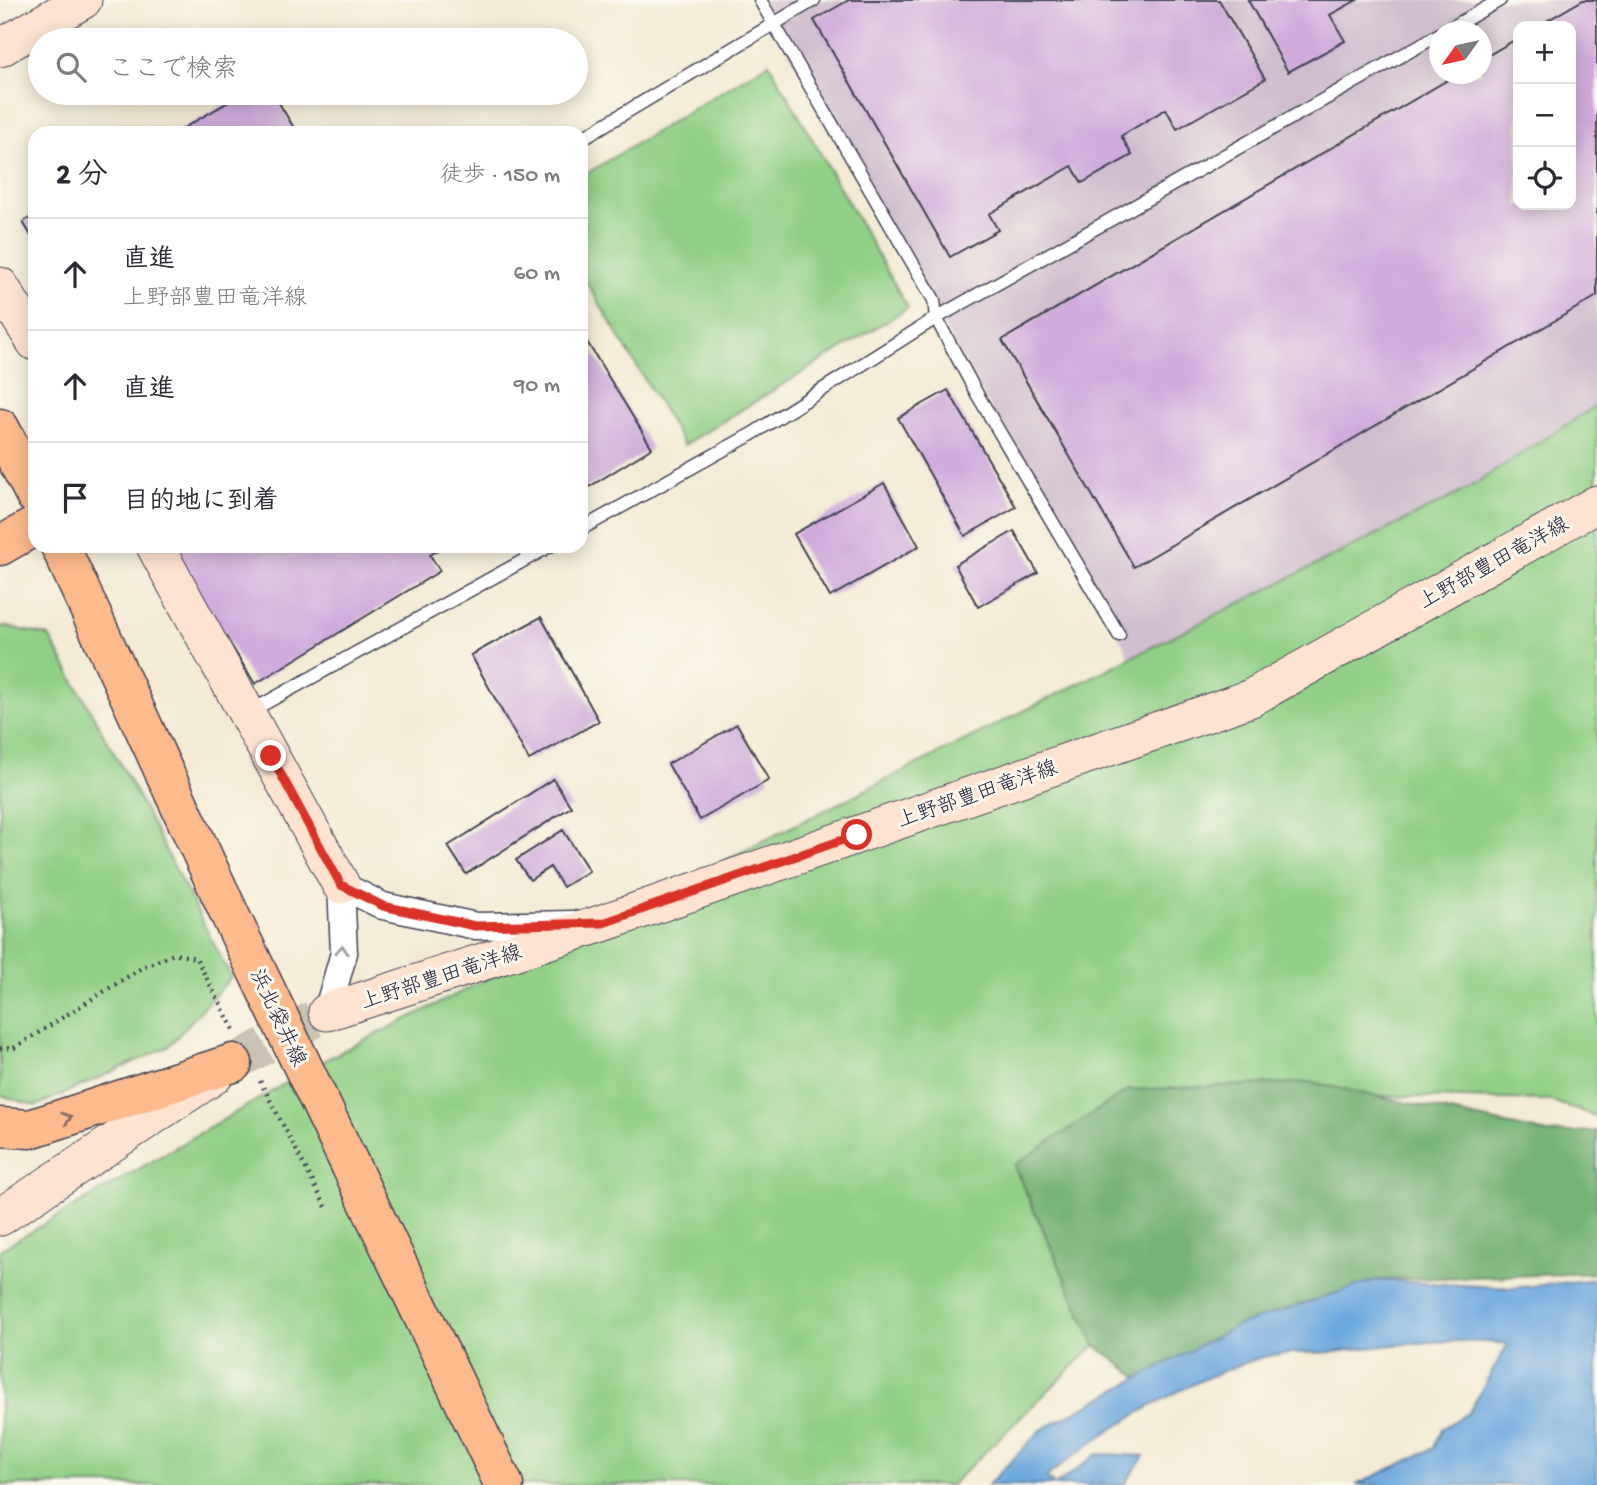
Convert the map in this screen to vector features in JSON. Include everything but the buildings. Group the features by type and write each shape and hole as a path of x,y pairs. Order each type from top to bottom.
{"main road":[{"path":"35,28 83,0"},
{"path":"0,48 28,32"},
{"path":"0,286 28,331"},
{"path":"0,428 28,482"},
{"name":"上野部豊田竜洋線","path":"327,1012 603,923 1251,698 1597,504"},
{"path":"0,546 28,530"},
{"name":"浜北袋井線","path":"63,553 361,1190 504,1485"},
{"path":"159,553 341,885"},
{"path":"0,1127 30,1129 233,1063"},
{"path":"0,1217 233,1063"}],"street":[{"path":"327,1012 344,953 341,885 383,906 475,926 603,923"}],"lane":[{"path":"760,0 934,300 936,318 1119,635"},
{"path":"588,135 814,0"},
{"path":"1463,21 1500,0"},
{"path":"588,525 752,434 936,318 1429,40"},
{"path":"247,713 537,553"}],"shaded area":[{"path":"759,0 1597,0 1597,518 1161,729 1119,635"}],"green space":[{"path":"769,63 908,308 684,445 588,285 588,173"},
{"path":"1597,405 1597,1116 1548,1100 1128,1090 1014,1166 1095,1345 951,1485 0,1485 0,1250 329,1058 1464,491"},
{"path":"0,627 49,636 134,789 231,977 168,1047 36,1106 0,1095"},
{"path":"1311,1082 1548,1133 1597,1131 1597,1273 1375,1280 1138,1378 1095,1345 1014,1165 1128,1090"}],"water":[{"path":"1597,1279 1597,1485 1356,1485 1434,1448 1442,1429 1469,1412 1508,1344 1464,1341 1281,1354 1235,1366 1178,1392 1122,1423 1046,1477 1055,1485 988,1485 1041,1430 1236,1326 1375,1280 1513,1288"},
{"path":"1097,1454 1144,1456 1124,1485 1055,1485"}],"tunnel":[{"path":"233,1063 327,1012"}],"route":[{"path":"271,756 341,885 383,906 418,916 475,926 603,923 857,835"}]}
